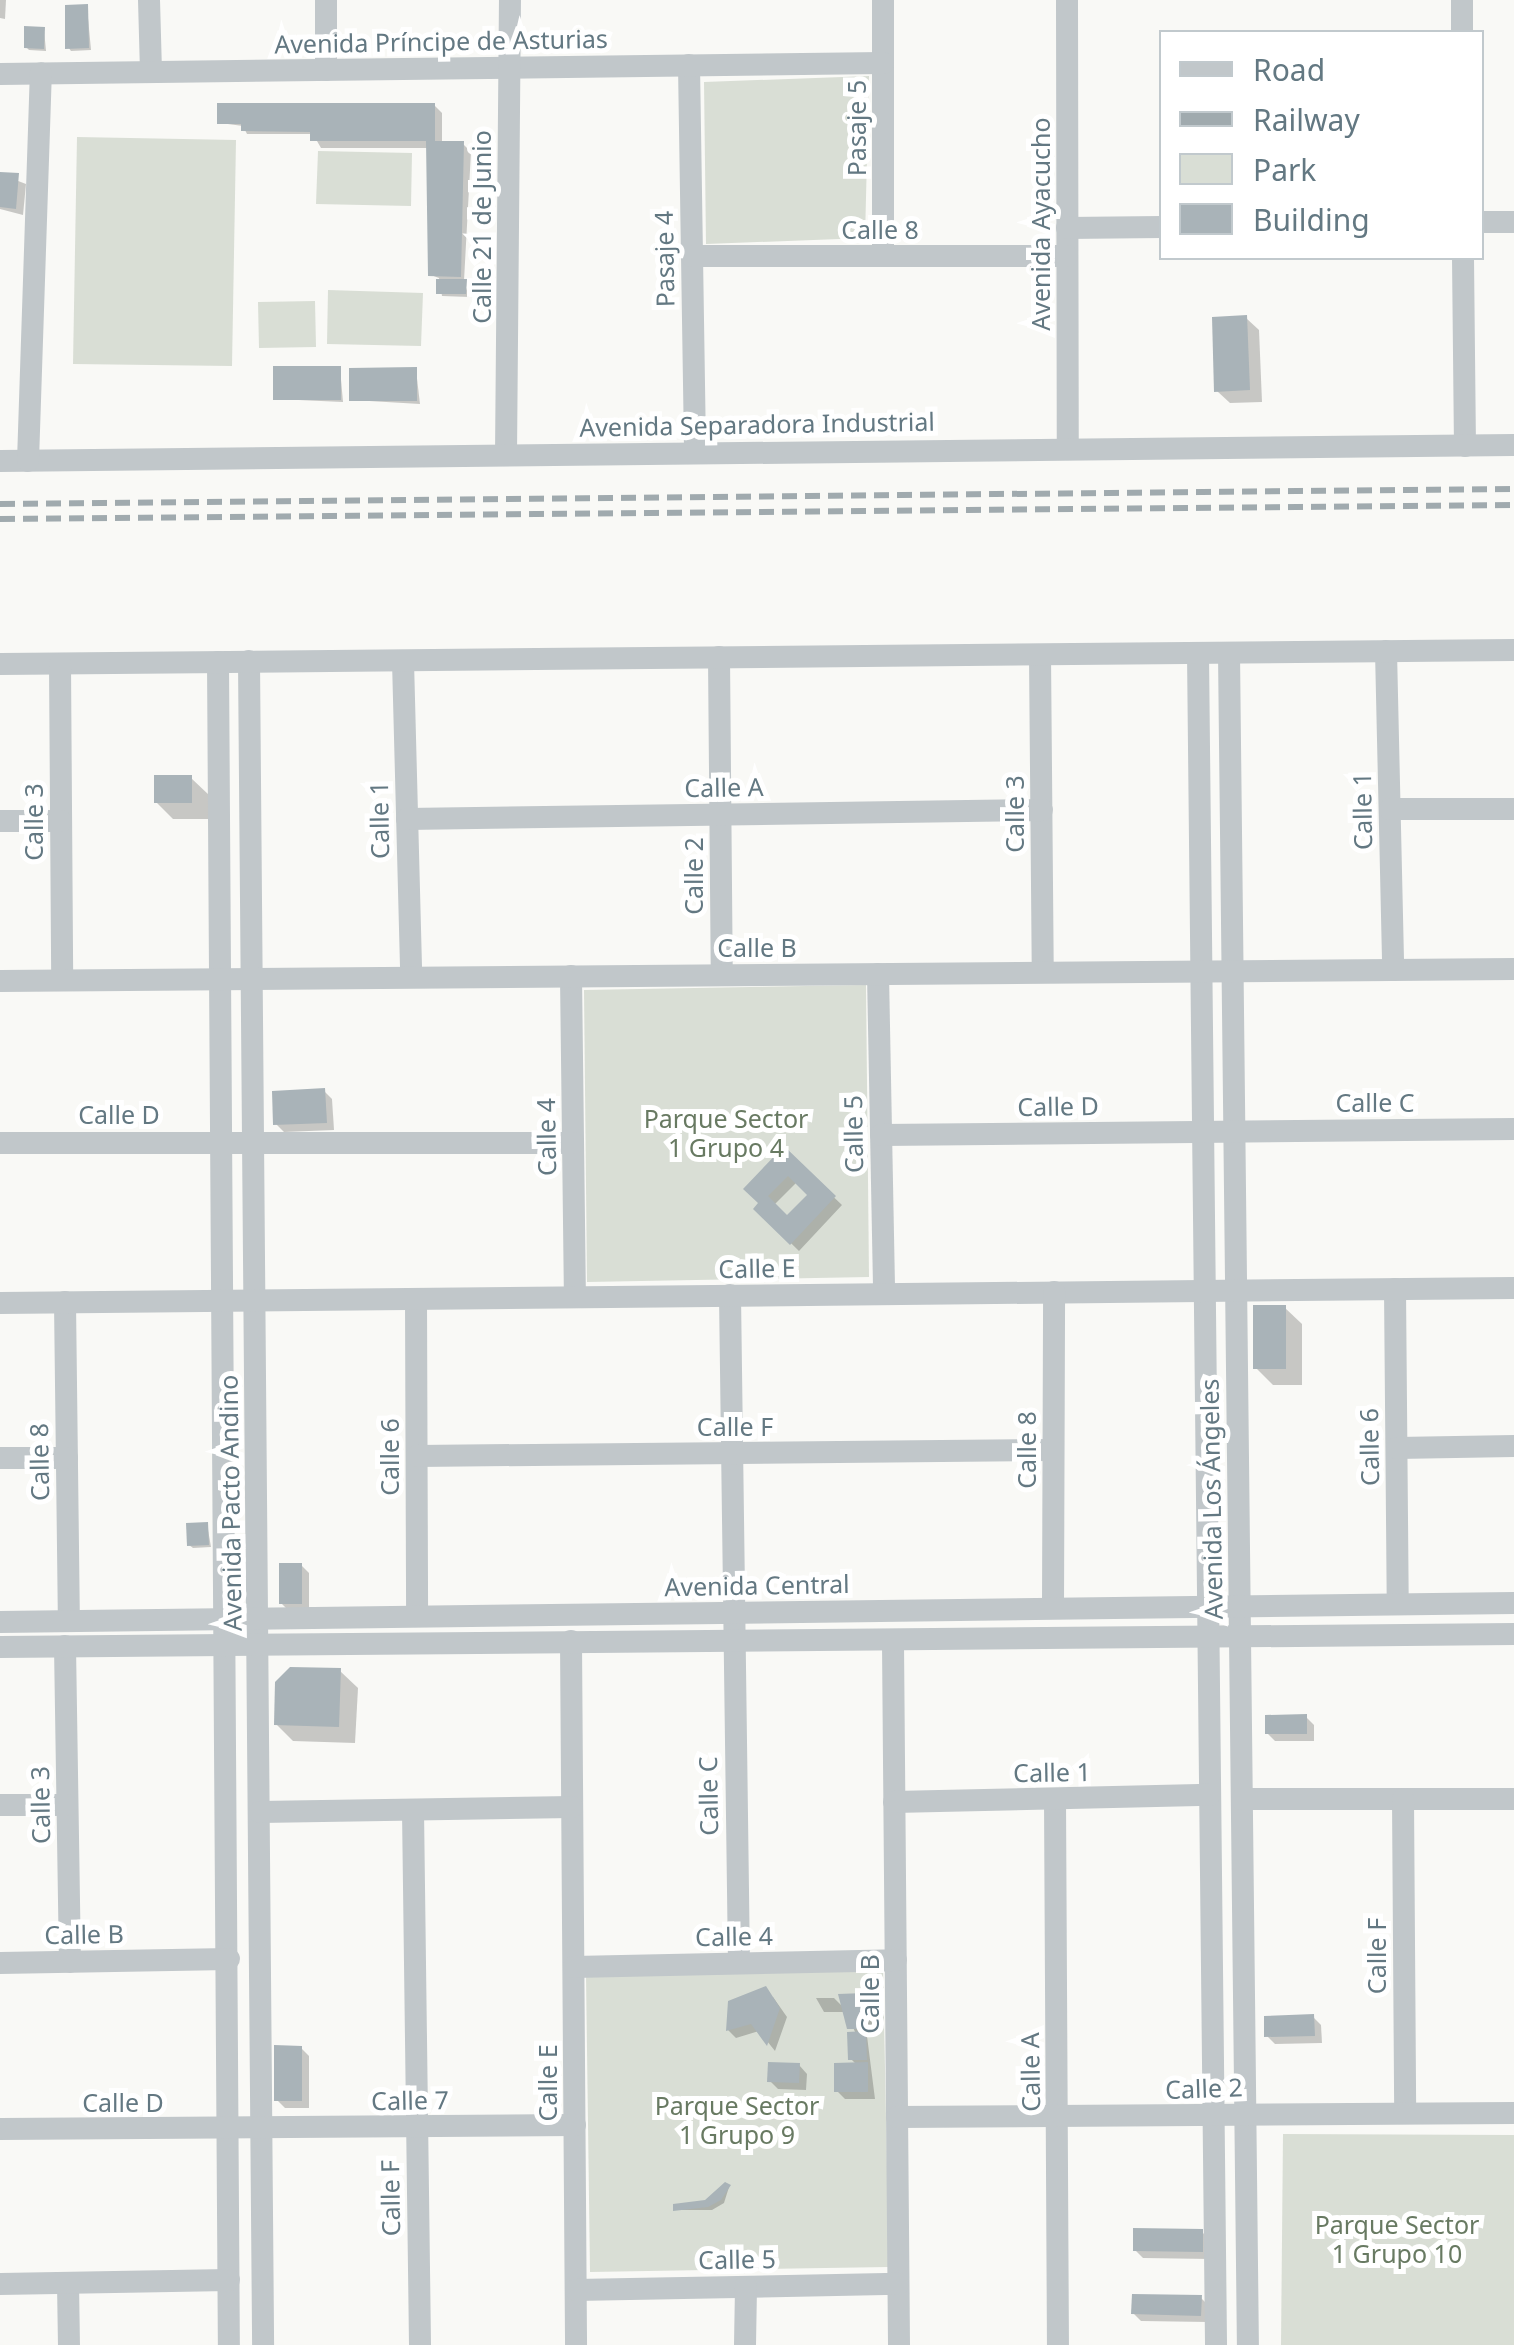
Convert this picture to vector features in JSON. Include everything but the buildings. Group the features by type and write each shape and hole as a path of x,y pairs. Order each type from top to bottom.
{"street":[{"path":"149,0 151,72"},
{"path":"326,0 326,70"},
{"name":"Calle 21 de Junio","path":"506,455 510,0"},
{"name":"Pasaje 5","path":"883,0 883,256"},
{"name":"Avenida Ayacucho","path":"1066,0 1068,449"},
{"path":"1462,0 1462,30"},
{"name":"Avenida Príncipe de Asturias","path":"0,74 883,63"},
{"name":"Pasaje 4","path":"689,65 695,452"},
{"path":"28,460 41,73"},
{"path":"1484,222 1514,222"},
{"path":"1068,228 1159,227"},
{"name":"Calle 8","path":"692,256 1068,256"},
{"path":"1463,260 1465,446"},
{"name":"Avenida Separadora Industrial","path":"0,461 1514,446"},
{"path":"0,664 1514,650"},
{"name":"Calle 1","path":"1386,651 1393,970"},
{"name":"Avenida Los Ángeles","path":"1229,652 1248,2345"},
{"name":"Avenida Los Ángeles","path":"1198,653 1216,2345"},
{"name":"Calle 3","path":"1040,655 1043,972"},
{"name":"Calle 2","path":"719,658 722,975"},
{"name":"Calle 1","path":"403,660 411,977"},
{"name":"Avenida Pacto Andino","path":"218,662 219,979 256,1300 259,1645 260,1812 246,2129 229,2280 229,2345"},
{"name":"Avenida Pacto Andino","path":"250,662 252,979 224,1300 228,1959 263,2345"},
{"name":"Calle 3","path":"60,664 62,980"},
{"path":"1390,809 1514,809"},
{"name":"Calle A","path":"407,819 1042,810"},
{"path":"0,821 61,821"},
{"name":"Calle B","path":"0,981 1514,969"},
{"name":"Calle 5","path":"878,974 884,1294"},
{"name":"Calle 4","path":"571,976 575,1297"},
{"name":"Calle C","path":"1235,1131 1514,1129"},
{"name":"Calle D","path":"881,1135 1235,1131"},
{"path":"238,1141 573,1143"},
{"name":"Calle D","path":"0,1142 238,1141"},
{"name":"Calle E","path":"0,1303 1514,1288"},
{"name":"Calle 6","path":"1395,1290 1398,1604"},
{"name":"Calle 8","path":"1053,1607 1054,1292"},
{"path":"730,1295 732,1627"},
{"name":"Calle 6","path":"416,1298 418,1615"},
{"name":"Calle 8","path":"65,1302 69,1621"},
{"path":"1397,1448 1514,1446"},
{"name":"Calle F","path":"417,1456 1053,1450"},
{"path":"0,1458 67,1458"},
{"name":"Avenida Central","path":"0,1647 571,1641 1053,1607 1514,1603"},
{"name":"Avenida Central","path":"0,1622 418,1615 732,1627 893,1643 1514,1634"},
{"name":"Calle C","path":"732,1627 739,1964"},
{"name":"Calle E","path":"571,1641 576,2345"},
{"name":"Calle B","path":"893,1643 899,2345"},
{"name":"Calle 3","path":"66,1646 70,1962"},
{"name":"Calle 1","path":"894,1802 1210,1796"},
{"path":"1242,1799 1514,1798"},
{"name":"Calle A","path":"1055,1799 1058,2345"},
{"name":"Calle F","path":"1403,1799 1405,2113"},
{"path":"0,1805 67,1805"},
{"path":"260,1812 572,1808"},
{"name":"Calle F","path":"414,1810 420,2345"},
{"name":"Calle B","path":"0,1963 228,1959"},
{"name":"Calle 4","path":"574,1967 896,1960"},
{"name":"Calle 2","path":"897,2117 1214,2118 1247,2114 1514,2113"},
{"name":"Calle 7","path":"246,2129 574,2125"},
{"name":"Calle D","path":"0,2129 246,2129"},
{"path":"0,2284 229,2280"},
{"path":"68,2283 69,2345"},
{"name":"Calle 5","path":"576,2290 898,2284"},
{"path":"745,2345 746,2287"}],"green space":[{"path":"869,76 865,238 706,244 704,82"},
{"path":"77,137 236,140 232,366 73,364"},
{"path":"318,151 412,153 411,206 316,204"},
{"path":"328,290 423,293 421,346 327,344"},
{"path":"315,301 316,347 259,348 258,302"},
{"name":"Parque Sector 1 Grupo 4","path":"866,985 869,1277 587,1282 584,990"},
{"name":"Parque Sector 1 Grupo 9","path":"883,1968 889,2267 590,2272 586,1975"},
{"name":"Parque Sector 1 Grupo 10","path":"1283,2134 1514,2135 1514,2345 1281,2345"}],"railway":[{"path":"0,504 1514,489"},
{"path":"0,519 1514,505"}]}
